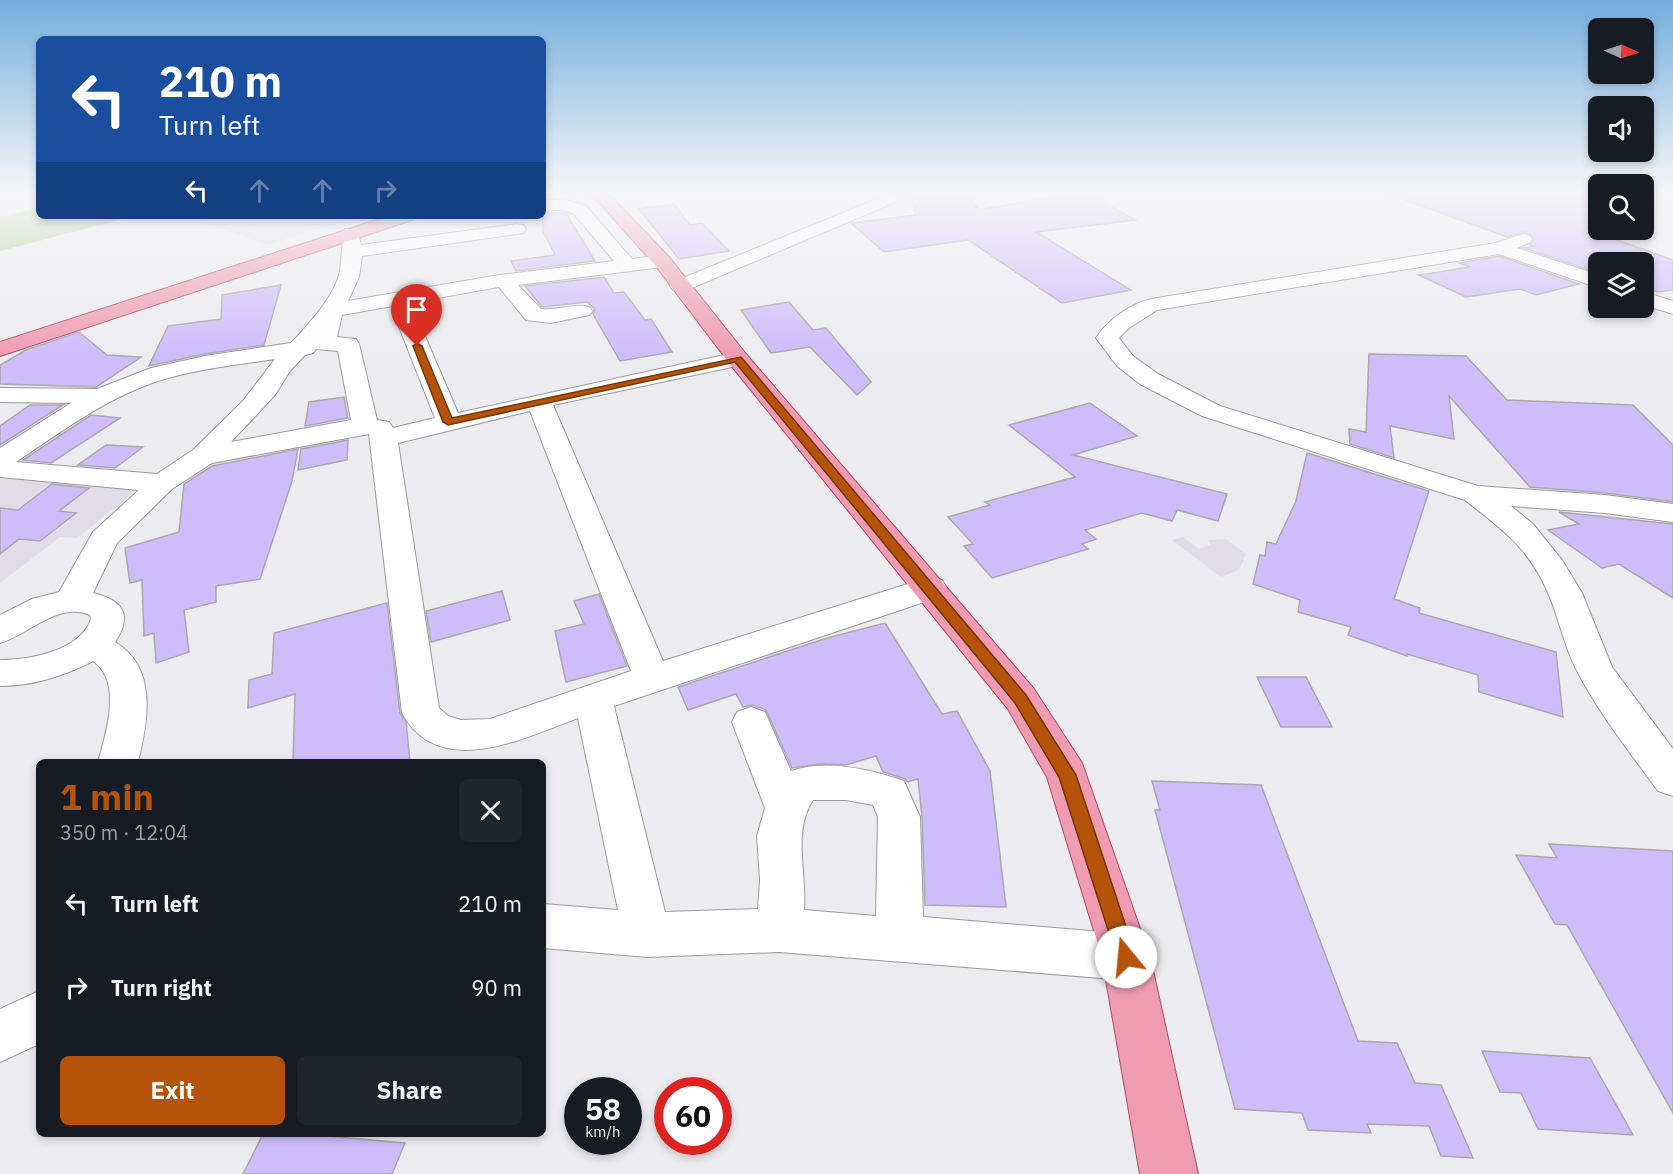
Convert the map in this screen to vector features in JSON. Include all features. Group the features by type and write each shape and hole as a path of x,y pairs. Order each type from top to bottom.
{"main road":[{"path":"0,349 343,245"},
{"path":"637,245 657,271 738,359 1021,699 1067,775 1126,957 1169,1174"}],"street":[{"path":"324,344 333,310 349,277 352,245"},
{"path":"416,245 425,276"},
{"path":"624,245 657,271"},
{"path":"71,602 104,539 162,483 203,456 267,390 281,367 310,336 320,321 333,310 425,276 504,282 657,271 741,245"},
{"path":"1508,245 1500,248 1150,305 1133,317 1118,323 1107,338 1125,361 1149,379 1211,411 1475,494 1501,509 1535,542 1557,576 1598,675 1673,779"},
{"path":"1500,248 1588,278"},
{"path":"504,282 534,315 551,317 582,311"},
{"path":"1654,301 1673,308"},
{"path":"410,327 448,422"},
{"path":"0,460 100,396 152,375 205,363 324,344 348,344 375,431 421,713 435,728 461,735 491,734 652,678 930,588"},
{"path":"203,456 448,422 539,400 738,359"},
{"path":"0,395 100,396"},
{"path":"539,400 652,678"},
{"path":"0,469 162,483"},
{"path":"1475,494 1605,504 1673,513"},
{"path":"0,631 33,612 71,602 100,605 107,612 108,621 103,632 92,644 54,665 32,672 0,673"},
{"path":"92,644 117,662 126,681 129,723 119,759"},
{"path":"593,699 647,935"},
{"path":"751,723 785,806"},
{"path":"779,930 783,875 777,837 785,806 801,784 838,781 869,786 889,793 899,817 900,938"},
{"path":"546,926 647,935 779,930 1126,957"},
{"path":"0,1036 36,1018"}],"shaded area":[{"path":"0,476 141,487 77,538 60,537 0,583"},
{"path":"1183,537 1199,549 1210,545 1208,540 1226,539 1246,554 1239,570 1221,577 1172,540"}],"green space":[{"path":"0,245 24,245 0,251"}],"building":[{"path":"550,245 585,245 595,261 516,271 511,261 555,255"},
{"path":"668,245 723,245 729,251 679,259"},
{"path":"876,245 934,245 884,252"},
{"path":"975,245 1057,245 1131,290 1062,303"},
{"path":"1530,245 1631,245 1651,252 1588,252 1588,269 1524,248 1534,246"},
{"path":"1654,253 1673,260 1673,290 1654,291"},
{"path":"1499,256 1579,284 1536,295 1520,289 1466,297 1419,275 1470,267 1459,263"},
{"path":"604,277 614,293 624,292 645,320 651,319 672,352 620,361 593,314 595,309 587,302 542,307 525,286"},
{"path":"281,285 264,345 149,366 168,326 221,319 222,295"},
{"path":"789,302 813,330 826,328 871,382 857,395 810,347 771,353 741,310"},
{"path":"79,332 107,355 141,357 96,387 0,384 0,365 26,350"},
{"path":"1369,354 1466,356 1507,400 1633,405 1673,445 1673,502 1605,493 1530,487 1449,396 1454,439 1390,426 1394,458 1350,444 1349,429 1366,432"},
{"path":"344,397 348,418 305,426 309,402"},
{"path":"1090,403 1137,436 1073,455 1227,494 1218,521 1177,510 1172,521 1142,513 1085,530 1096,539 1082,544 1088,549 992,578 964,546 973,544 948,517 990,505 985,502 1075,477 1009,425"},
{"path":"30,405 63,405 0,445 0,426"},
{"path":"91,415 120,418 51,463 23,460"},
{"path":"348,440 347,460 298,470 301,449"},
{"path":"106,445 143,447 115,468 78,465"},
{"path":"298,449 292,481 260,579 216,586 216,602 184,610 189,652 156,663 154,633 144,636 142,580 130,583 125,548 179,532 184,484 212,466"},
{"path":"1307,453 1429,491 1394,599 1420,608 1419,613 1556,652 1563,717 1479,692 1478,675 1407,654 1407,656 1348,635 1351,627 1298,612 1300,600 1253,584 1260,555 1265,556 1267,542 1276,544 1296,501"},
{"path":"52,484 89,488 59,511 76,513 40,541 19,539 0,554 0,508 18,510"},
{"path":"1559,512 1673,524 1673,598 1619,564 1602,568 1548,530 1579,524"},
{"path":"502,591 510,620 431,642 426,611"},
{"path":"599,594 627,666 566,682 555,631 584,624 574,601"},
{"path":"387,603 400,713 406,721 410,759 293,759 295,694 248,708 249,680 272,674 274,633"},
{"path":"885,623 942,714 957,711 990,771 1006,907 925,905 922,817 918,779 907,782 905,779 883,772 876,756 846,765 819,764 792,768 766,710 752,705 743,707 736,694 688,710 678,687 827,638"},
{"path":"1257,677 1306,677 1332,727 1281,727"},
{"path":"1152,781 1261,785 1358,1041 1397,1043 1415,1083 1441,1085 1473,1158 1441,1156 1429,1126 1367,1124 1371,1133 1308,1130 1302,1113 1235,1109 1155,810 1160,810"},
{"path":"1549,844 1673,851 1673,1113 1567,925 1555,924 1516,855 1557,858"},
{"path":"1482,1051 1590,1058 1633,1135 1538,1129 1521,1093 1500,1092"},
{"path":"262,1137 338,1137 405,1143 392,1174 243,1174"}],"route":[{"path":"417,346 448,422 539,400 738,359 1021,699 1067,775 1126,957"}]}
